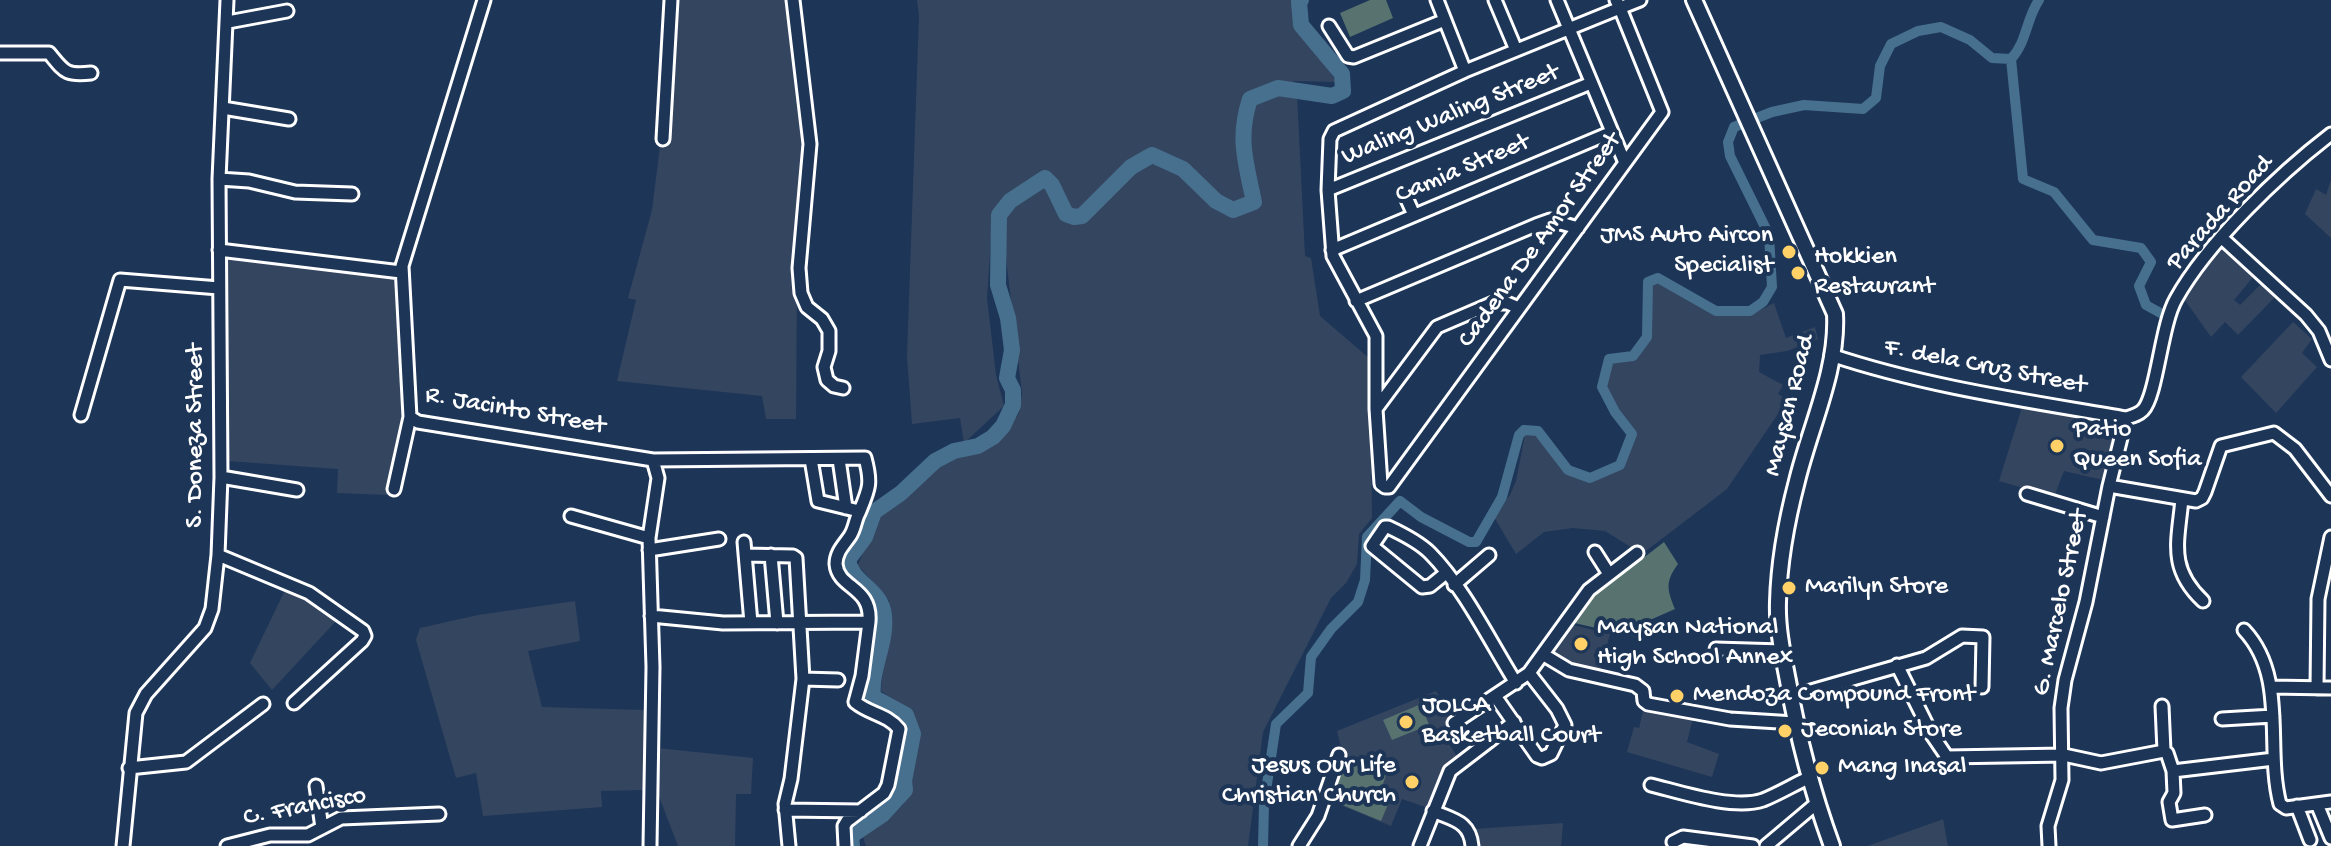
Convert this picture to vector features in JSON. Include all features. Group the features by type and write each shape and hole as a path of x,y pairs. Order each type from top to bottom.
{"main road":[{"name":"Maysan Road","path":"1694,0 1835,314 1834,356 1796,484 1780,572 1778,604 1781,651 1795,723 1815,804 1832,846"}],"street":[{"name":"S. Doneza Street","path":"123,846 133,726 140,705 208,623 218,555 221,477 219,179 227,0"},
{"name":"R. Jacinto Street","path":"484,0 401,272 410,417 418,422 653,460 839,459"},
{"path":"663,139 671,0"},
{"path":"793,0 810,144 799,268 801,293 807,307 822,319 829,331 829,351 824,367 827,380 843,388"},
{"path":"1437,0 1465,71"},
{"path":"1495,0 1516,50"},
{"path":"1557,0 1625,163"},
{"path":"1376,409 1376,336 1335,263 1332,250 1328,190 1330,139 1334,131 1465,71 1569,29 1618,4 1640,0"},
{"name":"Cadena De Amor Street","path":"1376,409 1381,484 1389,487 1662,112 1618,4"},
{"path":"228,22 287,11"},
{"path":"1329,26 1348,56 1354,57 1445,20"},
{"path":"0,53 46,52 68,73 91,73"},
{"name":"Waling Waling Street","path":"1328,190 1591,83"},
{"path":"223,108 289,119"},
{"name":"Camia Street","path":"1332,250 1612,132"},
{"name":"Parada Road","path":"2126,418 2135,416 2148,403 2164,331 2176,298 2222,238 2273,183 2331,134"},
{"path":"219,179 249,181 295,192 352,194"},
{"path":"1405,195 1414,215"},
{"path":"1356,301 1550,220 1578,228"},
{"path":"2222,238 2306,315 2319,331 2331,360"},
{"path":"219,250 401,272"},
{"path":"81,415 120,280 219,288"},
{"path":"1376,409 1437,327 1493,303 1507,303 1519,308"},
{"name":"F. dela Cruz Street","path":"1834,356 1878,371 2126,418"},
{"path":"394,489 410,417"},
{"name":"G. Marcelo Street","path":"2049,846 2048,826 2060,790 2064,755 2061,708 2065,680 2086,602 2126,418"},
{"path":"2109,486 2196,501 2202,498 2221,446 2269,433 2279,435 2295,449 2331,496"},
{"path":"845,846 844,826 847,821 884,793 888,785 899,729 887,718 855,702 865,663 870,609 843,579 836,564 839,552 852,534 859,511 866,501 870,484 865,458 839,459 846,508"},
{"path":"811,459 818,501 859,511"},
{"path":"650,846 649,544 658,478 653,460"},
{"path":"221,477 297,490"},
{"path":"2027,494 2103,517"},
{"path":"2182,499 2178,554 2180,571 2184,581 2203,601"},
{"path":"571,516 649,544 719,539"},
{"path":"1446,573 1430,586 1422,587 1372,546 1388,527 1429,552 1446,573 1454,585 1516,683"},
{"path":"2317,688 2331,537"},
{"path":"744,542 751,623"},
{"path":"1595,552 1609,574"},
{"path":"1454,723 1529,673 1589,590 1637,553"},
{"path":"218,555 309,593 363,631 365,636 362,641 294,703"},
{"path":"745,555 796,558 803,679 785,810 789,846"},
{"path":"771,555 777,623"},
{"path":"1454,585 1489,555"},
{"path":"651,616 751,623 869,622"},
{"path":"2244,630 2260,653 2270,687 2280,804 2286,808 2331,802"},
{"path":"1790,697 1926,658 1962,636 1981,635 1982,687"},
{"path":"1716,649 1781,651"},
{"path":"1544,655 1569,670 1635,685 1643,691 1644,701 1648,704 1730,719 1795,723"},
{"path":"1897,665 1932,735 1947,757 2064,755 2101,763 2164,751"},
{"path":"1495,696 1537,756 1542,758 1551,754 1565,725 1557,709 1529,673"},
{"path":"803,679 838,680"},
{"path":"2270,687 2331,688"},
{"path":"129,768 186,762 263,704"},
{"path":"2162,706 2164,751 2173,771 2175,789 2169,802 2172,820 2205,815"},
{"path":"2222,719 2273,716"},
{"path":"1420,846 1450,771 1514,722"},
{"path":"1299,846 1318,816 1339,755"},
{"path":"2173,771 2274,759"},
{"path":"1651,785 1734,802 1760,801 1808,778"},
{"path":"316,786 322,828"},
{"path":"1766,846 1815,804"},
{"path":"2317,804 2331,838"},
{"path":"2297,806 2310,840"},
{"path":"785,810 862,811"},
{"path":"1433,811 1464,825 1471,832 1472,846"},
{"name":"C. Francisco","path":"227,846 270,835 308,835 341,818 439,814"},
{"path":"1673,842 1683,837 1753,846"}],"shaded area":[{"path":"679,0 786,0 805,145 797,279 796,419 766,419 762,396 617,381 636,300 628,298 652,210 660,146 670,142"},
{"path":"917,0 1295,0 1297,27 1337,82 1293,81 1297,94 1305,256 1311,258 1320,316 1370,359 1372,518 1359,534 1357,564 1346,583 1331,598 1263,732 1248,846 866,846 863,837 903,805 917,742 915,716 881,691 889,601 858,565 878,513 918,485 935,464 960,453 989,446 1018,415 1022,393 1001,216 993,211 987,298 996,375 1004,406 964,443 960,418 912,424 907,356 919,16"},
{"path":"2331,180 2331,238 2305,214 2316,189 2326,195"},
{"path":"2220,248 2254,276 2234,300 2240,305 2263,282 2276,296 2238,335 2225,322 2211,337 2182,296"},
{"path":"226,254 395,274 402,358 402,415 390,495 337,493 338,469 228,461 224,354"},
{"path":"1658,280 1713,314 1754,313 1774,303 1786,338 1815,327 1818,339 1787,351 1760,355 1759,372 1783,385 1778,394 1787,399 1782,408 1727,489 1642,554 1605,531 1573,528 1544,532 1516,554 1494,517 1516,481 1525,435 1537,433 1566,472 1590,480 1623,465 1635,433 1604,387 1610,361 1634,358 1649,337 1650,284"},
{"path":"2293,322 2312,339 2302,353 2317,367 2276,413 2241,377"},
{"path":"2023,404 2114,420 2116,425 2103,480 2064,471 2054,497 1999,481"},
{"path":"286,588 304,596 337,620 272,690 250,663"},
{"path":"575,601 580,641 528,651 542,707 644,710 644,790 601,791 602,807 483,816 476,773 456,778 416,640 420,628 478,615"},
{"name":"Maysan National High School Annex","path":"1569,624 1610,634 1599,675 1569,669 1547,655"},
{"path":"1436,691 1456,728 1444,736 1458,758 1447,766 1431,809 1402,799 1391,826 1326,799 1342,751 1337,731"},
{"path":"1644,707 1693,718 1687,742 1719,754 1712,777 1627,752 1634,727 1639,728"},
{"path":"657,748 753,758 751,794 736,794 735,846 678,846 658,794"},
{"path":"1941,820 1948,846 1867,846"},
{"path":"1563,823 1561,846 1474,846 1474,829"}],"green space":[{"path":"1370,0 1386,0 1393,18 1350,37 1340,13"},
{"path":"1664,542 1678,564 1669,586 1675,609 1650,620 1645,639 1570,622 1590,592 1637,556 1642,559"},
{"name":"JOLCA Basketball Court","path":"1421,704 1429,725 1392,740 1383,720"},
{"path":"1342,759 1389,765 1381,791 1392,795 1381,821 1328,799"}],"waterway":[{"path":"852,846 851,836 882,815 905,790 913,734 906,715 873,697 884,616 878,599 855,575 848,560 865,537 874,512 901,493 935,461 954,451 978,446 993,437 1003,426 1013,405 1013,390 1007,378 1012,350 1008,318 998,285 999,215 1010,201 1045,178 1052,185 1066,214 1082,216 1131,167 1152,155 1183,169 1216,201 1233,210 1254,202 1243,138 1250,99 1278,88 1332,96 1343,91 1342,74 1301,25 1301,0"},
{"path":"1263,846 1264,804 1276,724 1308,693 1311,657 1331,629 1358,602 1365,580 1367,537 1400,501 1421,517 1469,542 1476,542 1502,497 1519,435 1524,430 1538,431 1568,470 1590,478 1620,465 1632,434 1615,412 1602,387 1609,359 1633,356 1647,337 1648,282 1658,278 1716,311 1750,311 1763,302 1772,287 1769,235 1730,156 1728,142 1734,127 1772,112 1804,105 1863,109 1876,98 1880,66 1891,44 1918,31 1941,27 1970,40 1992,58 2011,59 2039,0"},
{"path":"2011,59 2023,179 2054,192 2093,240 2141,248 2151,262 2139,286 2146,305 2164,315"}],"place":[{"name":"JMS Auto Aircon Specialist","path":"1789,252"},
{"name":"Hokkien Restaurant","path":"1798,273"},
{"name":"Patio Queen Sofia","path":"2057,446"},
{"name":"Marilyn Store","path":"1789,588"},
{"name":"Maysan National High School Annex","path":"1581,644"},
{"name":"Mendoza Compound Front","path":"1677,696"},
{"name":"JOLCA Basketball Court","path":"1406,722"},
{"name":"Jeconiah Store","path":"1785,731"},
{"name":"Mang Inasal","path":"1822,768"},
{"name":"Jesus Our Life Christian Church","path":"1412,782"}]}
